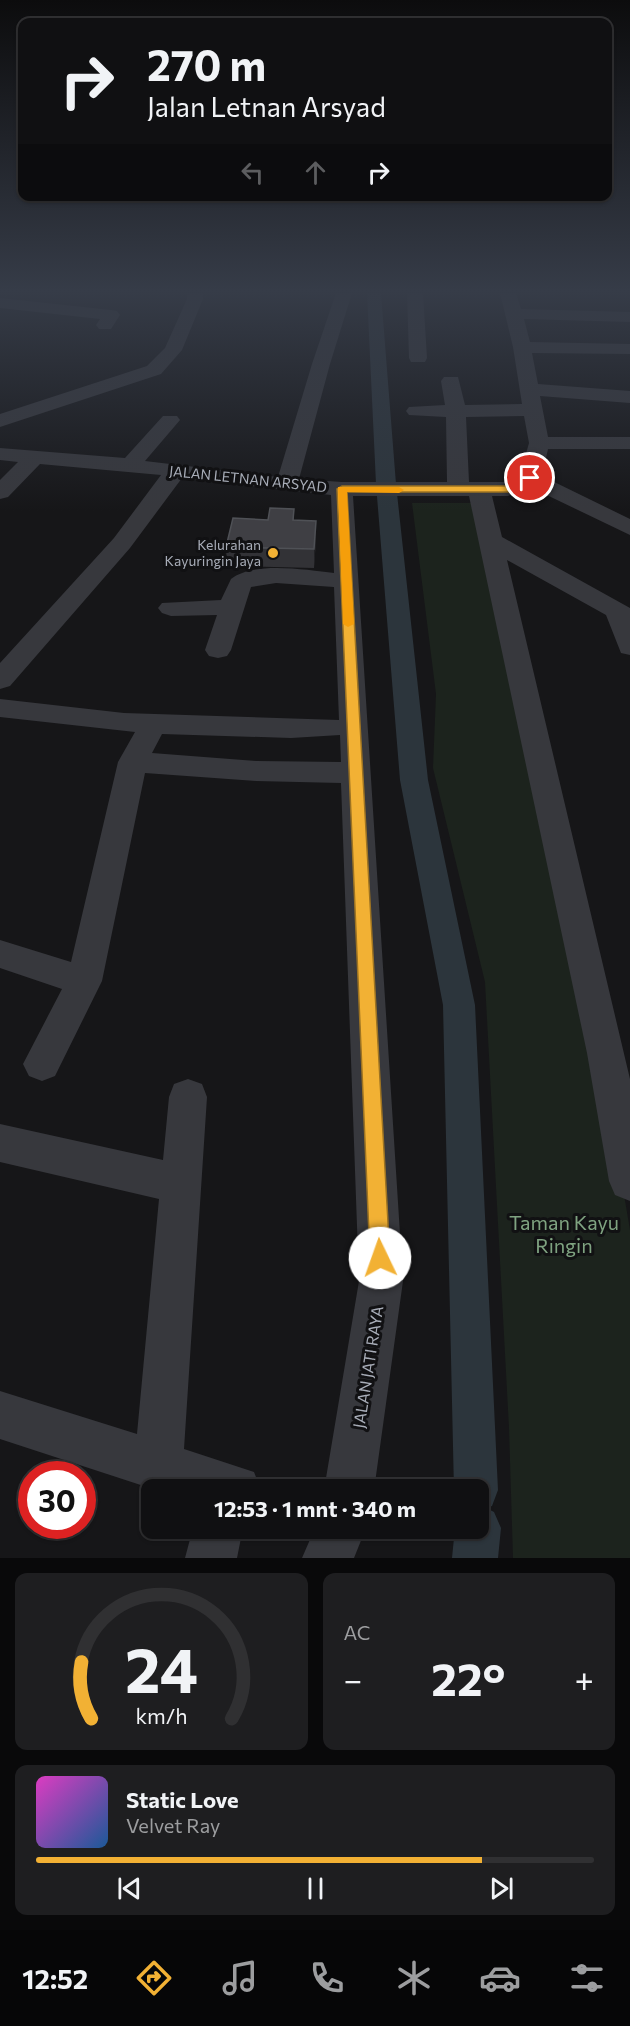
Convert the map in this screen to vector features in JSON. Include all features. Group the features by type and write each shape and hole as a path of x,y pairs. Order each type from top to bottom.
{"street":[{"path":"0,421 154,370 158,366"},
{"path":"287,486 321,366"},
{"path":"562,366 526,367 540,443 530,478 630,528"},
{"path":"451,381 469,490 489,540 618,1056 630,1180"},
{"path":"530,388 630,397"},
{"path":"416,411 533,411"},
{"path":"130,465 170,420"},
{"path":"540,443 630,442"},
{"name":"JALAN LETNAN ARSYAD","path":"0,454 130,465 287,486 350,489 508,489 530,478"},
{"path":"0,492 34,458"},
{"path":"0,680 122,543 176,471"},
{"name":"JALAN JATI RAYA","path":"350,489 346,581 381,1281 351,1479"},
{"path":"489,540 623,614 630,647"},
{"path":"218,650 235,590 241,582 255,577 277,576 346,581"},
{"path":"171,608 232,607"},
{"path":"0,708 42,715 154,723 273,729 332,728"},
{"path":"42,1064 84,981 133,762 154,723"},
{"path":"133,762 256,771 357,773"},
{"path":"0,954 84,981"},
{"path":"158,1466 188,1097"},
{"path":"0,1143 181,1184"},
{"path":"0,1415 158,1466 185,1479"},
{"path":"211,1558 216,1539"},
{"path":"328,1558 336,1539"}],"green space":[{"name":"Taman Kayu Ringin","path":"412,503 474,503 603,1071 630,1230 630,1558 513,1558 509,1428 485,982 433,768 436,694"}],"building":[{"path":"270,508 294,509 293,520 316,521 314,549 226,547 233,518 268,520"}],"waterway":[{"path":"379,366 386,484 414,780 459,1005 476,1479"},
{"path":"475,1558 477,1539"}],"slow traffic":[{"path":"348,624 342,489 399,490"}],"place":[{"name":"Kelurahan Kayuringin Jaya","path":"273,553"}],"route":[{"path":"380,1258 342,489 508,489 530,478"}]}
